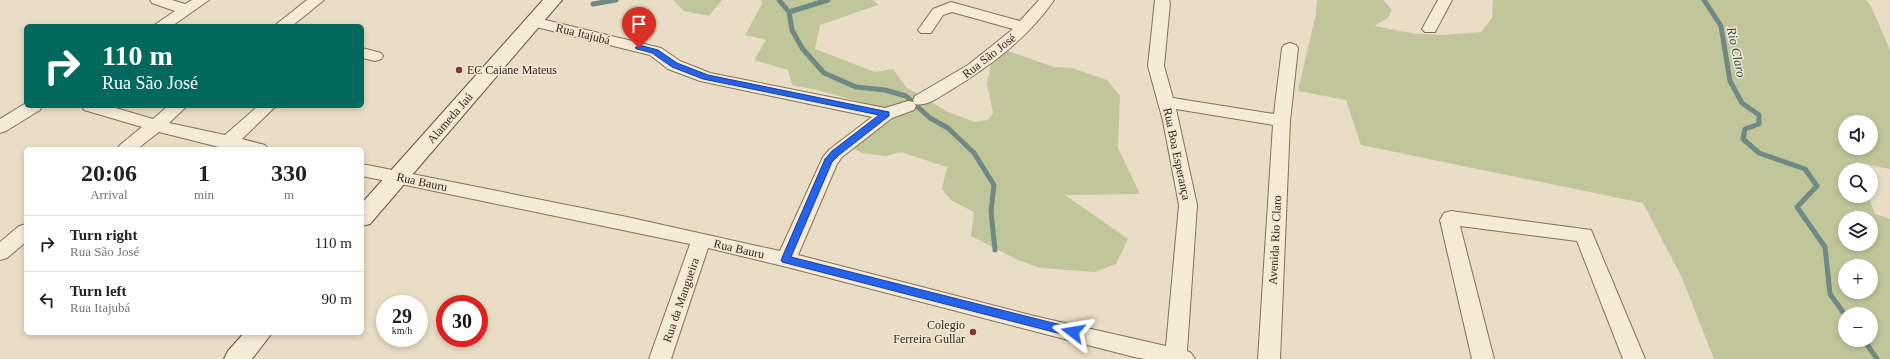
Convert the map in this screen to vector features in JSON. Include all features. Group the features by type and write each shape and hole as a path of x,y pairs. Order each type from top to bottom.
{"main road":[{"name":"Alameda Jaú","path":"364,216 553,0"},
{"path":"237,359 257,335"}],"street":[{"path":"157,0 187,10"},
{"path":"164,24 202,0"},
{"path":"285,24 317,0"},
{"name":"Rua São José","path":"786,260 828,161 836,153 886,114 914,103 977,67 1024,27 1047,0"},
{"name":"Rua Boa Esperança","path":"1162,0 1163,3 1156,66 1166,102 1188,204 1180,358"},
{"path":"1430,29 1445,0"},
{"path":"926,30 938,12 951,7 1024,27"},
{"name":"Rua Itajubá","path":"533,22 655,51 674,65 706,77 886,114"},
{"name":"Avenida Rio Claro","path":"1269,359 1282,121 1290,48"},
{"path":"1166,102 1282,121"},
{"path":"0,127 31,108"},
{"path":"97,108 155,125 248,147"},
{"path":"128,147 176,108"},
{"path":"227,143 266,108"},
{"name":"Rua Bauru","path":"364,170 701,240 1180,358"},
{"path":"1482,359 1449,220 1451,218 1584,235 1634,359"},
{"path":"0,253 24,233"},
{"name":"Rua da Mangueira","path":"660,359 701,240"}],"green space":[{"path":"673,0 722,0 709,16 684,11"},
{"path":"761,0 873,0 878,5 820,25 815,49 875,72 893,69 906,87 948,112 975,122 988,120 993,113 987,84 991,64 1008,51 1054,67 1072,68 1107,80 1120,96 1118,148 1140,194 1065,195 1128,239 1116,264 1095,272 1040,268 1018,260 971,236 974,212 951,200 942,189 947,167 901,152 886,156 862,153 853,148 889,120 881,108 817,90 792,85 788,70 754,60 766,40 745,35 762,4"},
{"path":"1317,0 1383,0 1392,10 1388,18 1374,26 1417,34 1444,35 1481,32 1492,18 1493,0 1865,0 1870,4 1890,50 1890,169 1878,167 1878,163 1838,163 1838,203 1871,203 1874,211 1838,211 1838,251 1878,251 1878,215 1890,219 1890,359 1714,359 1682,278 1643,203 1361,145 1346,100 1298,91 1316,14"}],"waterway":[{"path":"593,4 616,0"},
{"path":"779,0 789,12"},
{"path":"789,12 828,0"},
{"name":"Rio Claro","path":"1704,0 1721,26 1730,81 1742,103 1759,115 1759,124 1745,129 1743,139 1759,153 1805,169 1817,186 1797,207 1825,247 1830,294 1839,307"},
{"path":"789,12 792,30 802,48 824,73 856,87 885,90 906,96 930,118 948,128 974,153 994,185 991,211 995,250"},
{"name":"Rio Claro","path":"1869,347 1877,359"}],"place":[{"name":"EC Caiane Mateus","path":"459,70"},
{"name":"Colegio Ferreira Gullar","path":"973,332"}],"route":[{"path":"639,48 655,51 674,65 706,77 733,84 777,90 886,114 828,161 786,260 940,300 1073,332"}]}
